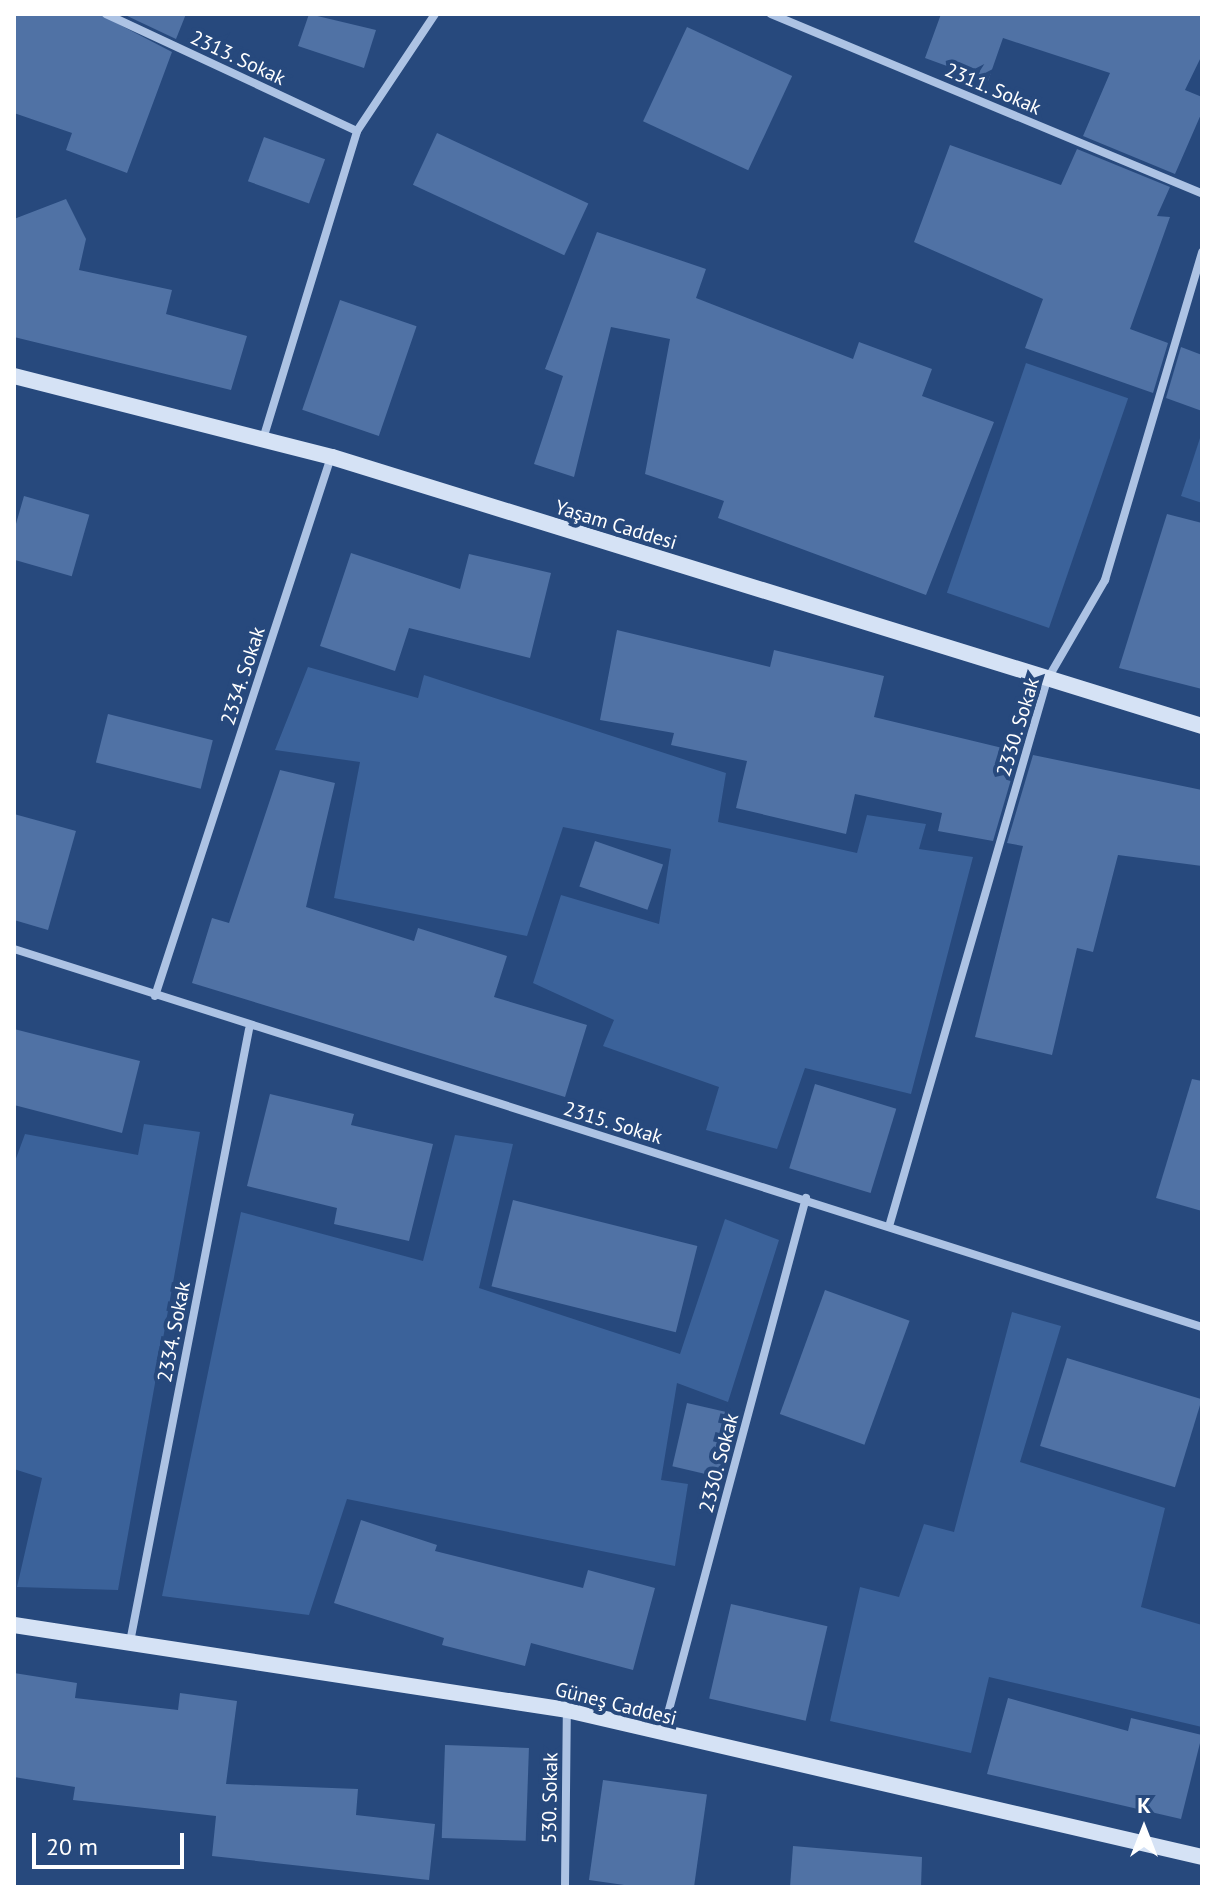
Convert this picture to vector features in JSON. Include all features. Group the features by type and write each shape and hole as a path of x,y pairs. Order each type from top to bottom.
{"street":[{"name":"2313. Sokak","path":"106,14 357,131"},
{"path":"263,439 357,131 435,14"},
{"name":"2311. Sokak","path":"771,14 1202,193"},
{"name":"2330. Sokak","path":"890,1223 1047,680 1105,580 1202,252"},
{"name":"Yaşam Caddesi","path":"14,376 332,457 1202,726"},
{"name":"2334. Sokak","path":"155,996 332,457"},
{"name":"2315. Sokak","path":"14,949 249,1029 890,1223 1202,1327"},
{"name":"2334. Sokak","path":"130,1642 249,1029"},
{"name":"2330. Sokak","path":"662,1736 806,1198"},
{"name":"Güneş Caddesi","path":"14,1625 567,1710 662,1736 1202,1857"},
{"name":"530. Sokak","path":"565,1887 567,1710"}],"shaded area":[{"path":"1026,363 1128,398 1049,628 947,593"},
{"path":"1202,432 1202,503 1181,496"},
{"path":"308,667 418,698 424,675 726,773 718,822 857,853 867,815 926,824 919,849 973,857 911,1094 805,1068 777,1149 706,1130 719,1087 603,1046 614,1020 533,983 561,895 659,924 671,849 563,827 527,936 334,898 360,762 275,750"},
{"path":"144,1124 200,1132 118,1590 17,1587 42,1478 14,1469 14,1164 25,1134 138,1155"},
{"path":"455,1135 513,1144 479,1288 680,1354 725,1219 779,1240 728,1402 677,1383 661,1480 688,1484 675,1566 347,1499 309,1615 162,1596 241,1212 423,1261"},
{"path":"1012,1312 1061,1326 1020,1462 1165,1508 1141,1607 1202,1625 1202,1727 989,1677 971,1753 830,1721 860,1587 899,1597 924,1524 954,1532"}],"building":[{"path":"14,14 99,14 172,52 127,173 66,150 72,133 14,113"},
{"path":"123,14 186,14 176,39"},
{"path":"309,14 376,30 364,68 298,46"},
{"path":"941,14 1202,14 1202,55 1185,90 1202,97 1202,112 1175,174 1083,136 1110,73 1003,38 988,81 925,58"},
{"path":"687,27 792,76 748,170 643,121"},
{"path":"437,133 588,204 564,255 413,185"},
{"path":"264,137 325,159 309,203 248,181"},
{"path":"950,145 1061,185 1077,149 1170,187 1157,216 1170,217 1130,329 1168,343 1153,393 1025,348 1043,299 914,242"},
{"path":"66,199 86,239 79,270 172,290 166,314 247,336 231,390 14,337 14,219"},
{"path":"597,232 706,269 696,298 853,359 859,342 932,369 922,396 994,422 926,595 718,518 724,501 645,474 670,339 611,327 574,477 534,464 563,376 545,369"},
{"path":"340,300 417,326 379,436 302,410"},
{"path":"1181,347 1202,355 1202,411 1166,398"},
{"path":"24,496 89,515 72,576 14,560 14,531"},
{"path":"1167,514 1202,523 1202,689 1119,668"},
{"path":"351,553 460,589 469,554 551,573 530,658 409,628 395,671 320,646"},
{"path":"617,630 770,667 774,650 884,676 874,717 1019,752 993,841 938,831 942,813 855,794 846,834 736,808 747,761 671,745 674,733 600,720"},
{"path":"108,714 213,740 201,789 96,763"},
{"path":"1033,755 1202,790 1202,866 1118,855 1093,952 1077,948 1052,1055 975,1037 1023,846 1007,843"},
{"path":"280,770 335,783 306,907 414,941 418,928 507,956 494,997 587,1025 565,1097 192,983 212,918 229,923"},
{"path":"14,814 76,831 48,930 14,920"},
{"path":"595,841 663,864 647,910 579,886"},
{"path":"14,1029 140,1061 122,1133 14,1105"},
{"path":"1192,1079 1202,1081 1202,1211 1156,1198"},
{"path":"815,1084 896,1109 871,1193 789,1168"},
{"path":"270,1094 354,1114 351,1125 433,1144 409,1241 334,1224 337,1208 247,1186"},
{"path":"513,1200 697,1246 676,1332 491,1286"},
{"path":"825,1290 910,1321 864,1445 780,1414"},
{"path":"1067,1358 1202,1399 1175,1487 1040,1446"},
{"path":"687,1403 733,1414 718,1477 672,1466"},
{"path":"361,1520 437,1545 435,1551 583,1588 588,1570 655,1588 633,1670 531,1643 525,1666 442,1645 444,1638 334,1603"},
{"path":"731,1604 827,1626 806,1721 709,1699"},
{"path":"14,1673 77,1683 75,1698 178,1710 180,1693 237,1701 226,1784 358,1789 356,1815 435,1824 429,1880 212,1856 216,1816 73,1800 75,1787 14,1777"},
{"path":"1008,1698 1128,1731 1131,1718 1202,1735 1181,1819 987,1774"},
{"path":"445,1745 529,1748 526,1841 442,1838"},
{"path":"603,1780 707,1795 694,1887 639,1887 589,1880"},
{"path":"793,1846 922,1857 921,1887 790,1887"}]}
